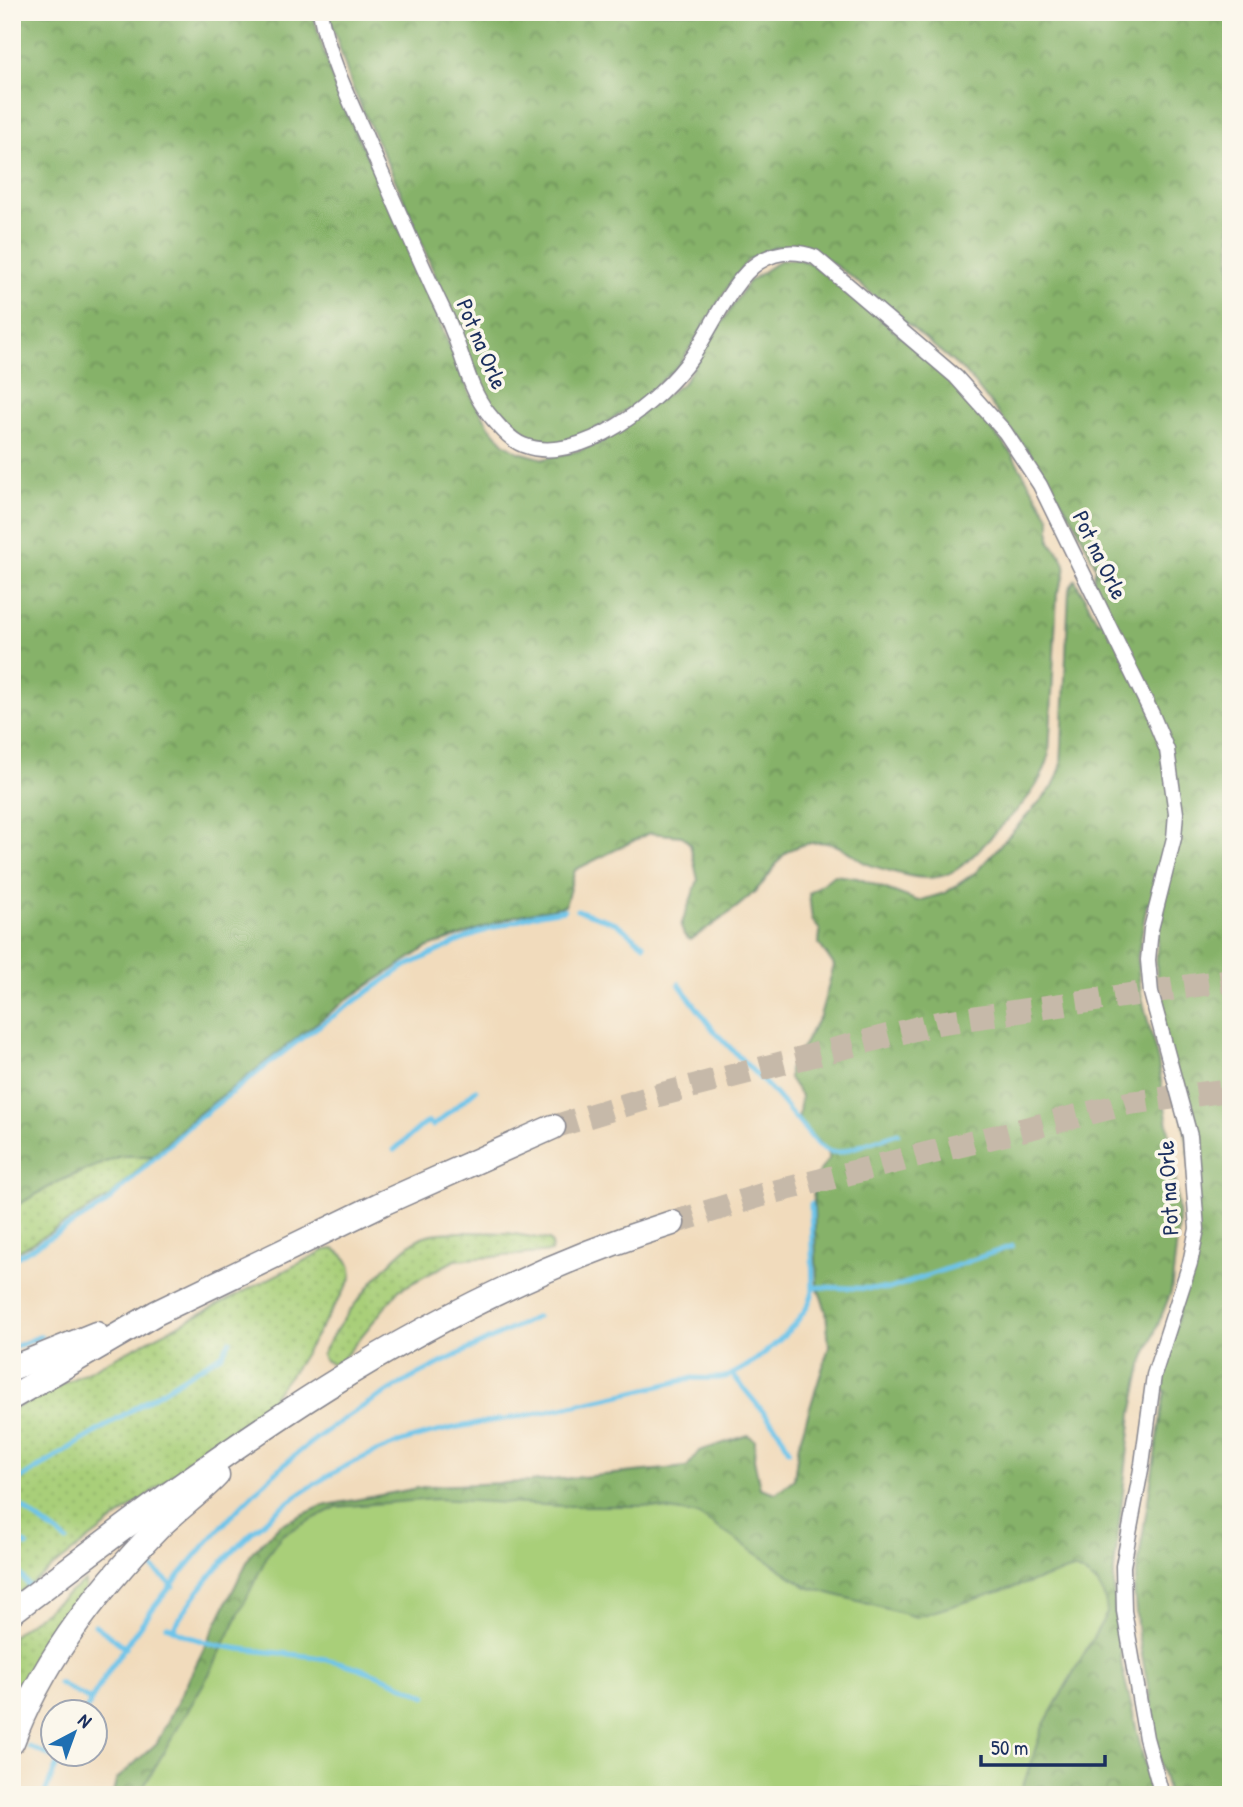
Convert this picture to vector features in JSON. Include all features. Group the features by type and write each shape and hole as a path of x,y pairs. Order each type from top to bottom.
{"highway":[{"path":"12,1397 156,1313 383,1203 553,1127"},
{"path":"12,1612 252,1434 341,1377 459,1311 624,1238 671,1223"},
{"path":"12,1368 156,1313"},
{"path":"12,1742 57,1657 108,1584 163,1524 212,1481 252,1434"}],"street":[{"name":"Pot na Orle","path":"320,12 341,79 453,330 472,386 486,411 504,431 521,444 543,449 566,447 598,437 628,419 672,380 691,359 739,284 757,263 775,255 799,251 815,257 956,377 1005,432 1040,485 1152,714 1167,750 1176,813 1174,838 1151,929 1148,960 1151,993 1190,1136 1197,1229 1190,1263 1154,1375 1142,1464 1122,1566 1124,1611 1146,1738 1162,1795"}],"green space":[{"path":"12,12 312,12 336,91 389,203 470,394 490,427 504,443 519,452 544,459 581,450 603,441 684,382 748,282 781,260 797,259 810,263 836,281 954,382 1011,453 1050,518 1050,542 1061,555 1065,571 1057,593 1049,756 1034,789 1012,816 970,858 949,873 925,878 909,876 863,862 833,844 811,843 788,851 762,884 746,899 690,940 684,935 681,926 698,880 690,844 682,836 649,833 575,870 565,906 515,916 426,948 349,998 192,1119 153,1156 120,1156 62,1180 12,1208"},
{"path":"328,12 1231,12 1231,1795 1168,1795 1151,1727 1155,1722 1138,1635 1134,1591 1165,1391 1160,1387 1181,1304 1192,1219 1190,1162 1159,1005 1157,942 1163,910 1147,903 1137,960 1141,994 1158,1061 1174,1164 1179,1223 1171,1292 1142,1365 1132,1414 1114,1570 1114,1603 1122,1667 1152,1795 112,1795 117,1779 157,1743 252,1552 281,1524 322,1506 429,1486 530,1482 687,1467 699,1451 748,1435 755,1440 754,1459 760,1488 776,1493 794,1479 799,1443 829,1347 826,1311 817,1285 813,1181 829,1158 826,1150 798,1122 801,1096 789,1078 789,1070 820,1016 834,965 819,944 820,930 812,920 809,894 834,875 857,878 918,901 945,893 976,872 1053,787 1061,767 1069,589 1075,580 1098,622 1111,617 1093,581 1096,566 1074,521 1032,456 967,374 849,275 805,245 775,247 748,260 680,364 638,402 601,426 558,444 524,438 499,416 481,388 403,197 352,87"},
{"path":"120,1156 153,1156 111,1196 12,1255 12,1208 62,1180"},
{"path":"440,1233 508,1233 549,1240 552,1244 551,1252 455,1260 399,1290 342,1360 332,1364 324,1360 322,1354 329,1341 352,1308 381,1273 410,1245 422,1237"},
{"path":"334,1249 349,1262 350,1281 297,1366 267,1404 12,1598 12,1410 325,1250"},
{"path":"435,1499 562,1506 645,1506 699,1515 807,1587 916,1617 1074,1569 1089,1577 1102,1591 1107,1613 1043,1726 1020,1795 139,1795 212,1669 268,1554 282,1535 336,1507"},
{"path":"85,1581 85,1589 48,1644 12,1714 12,1636"}],"waterway":[{"path":"12,1260 104,1205 190,1125 303,1037 404,967 477,933 533,915 564,910"},
{"path":"577,910 616,923 644,945"},
{"path":"679,984 715,1032 776,1095 818,1145 830,1152 841,1152 898,1133"},
{"path":"394,1150 424,1124 429,1122 433,1126 476,1090"},
{"path":"173,1629 214,1571 266,1520 324,1478 355,1461 428,1434 553,1410 693,1378 723,1378 742,1369 781,1339 809,1302 813,1290 811,1204"},
{"path":"813,1287 889,1289 1012,1246"},
{"path":"92,1699 127,1644 183,1571 245,1502 305,1447 388,1391 537,1317"},
{"path":"12,1348 41,1336"},
{"path":"12,1484 222,1354 230,1341"},
{"path":"732,1374 779,1431 789,1450"},
{"path":"12,1500 67,1541"},
{"path":"12,1535 27,1546"},
{"path":"146,1562 173,1586"},
{"path":"12,1563 28,1585"},
{"path":"95,1625 126,1648"},
{"path":"167,1626 184,1635 220,1646 343,1663 426,1696"},
{"path":"59,1683 88,1699"},
{"path":"29,1747 38,1751"},
{"path":"44,1795 55,1769"}],"tunnel":[{"path":"553,1127 655,1096 938,1023 1231,980"},
{"path":"672,1223 762,1195 1129,1103 1231,1090"}]}
